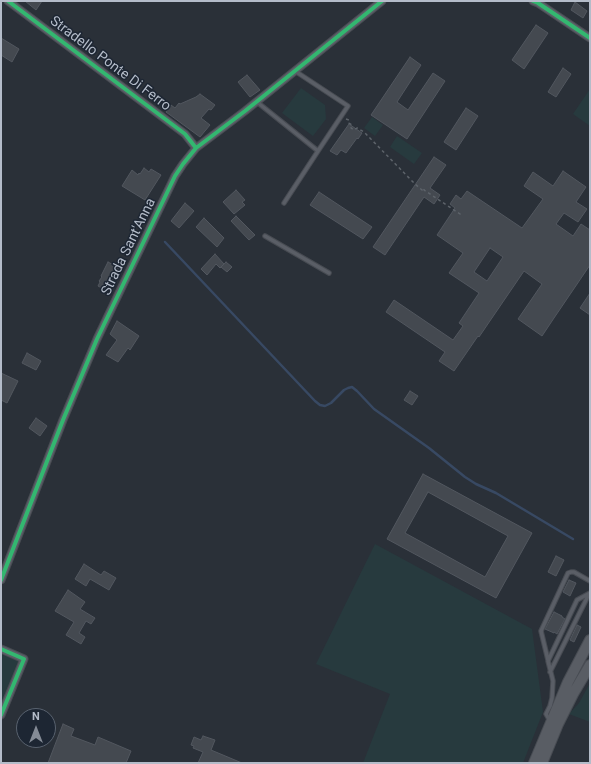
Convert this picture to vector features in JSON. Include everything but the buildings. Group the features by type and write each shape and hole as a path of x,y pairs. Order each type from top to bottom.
{"main road":[{"path":"534,763 568,682 590,640"},
{"path":"542,763 572,694 590,665"}],"street":[{"name":"Stradello Ponte Di Ferro","path":"8,1 185,134 196,148"},
{"name":"Strada Sant'Anna","path":"1,580 63,420 97,339 183,164 196,148 257,102 382,1"},
{"path":"533,1 590,38"},
{"path":"1,649 24,659 1,715"}],"lane":[{"path":"284,203 348,106 295,71"},
{"path":"257,102 318,151"},
{"path":"265,236 329,273"},
{"path":"550,723 546,714 552,698 552,681 541,631 568,574 574,572 590,581"},
{"path":"548,661 577,600 590,593"},
{"path":"550,672 590,593"}],"path":[{"path":"342,115 349,120 349,123 352,125 351,128 354,130 357,128 364,132 422,190 424,188 424,190 460,214 461,212"}],"green space":[{"path":"301,88 325,105 326,119 313,136 282,113"},
{"path":"590,89 590,126 573,114"},
{"path":"372,117 383,125 375,136 364,128"},
{"path":"397,136 422,153 414,164 390,147"},
{"path":"375,544 532,629 543,712 523,763 363,763 390,694 316,664"},
{"path":"1,654 25,663 1,722"},
{"path":"590,683 590,722 569,714 579,703"}],"waterway":[{"path":"165,242 320,405 325,406 331,403 344,390 352,387 374,409 429,448 465,477 496,493 573,539"}],"cycle path":[{"path":"8,1 185,134 196,148"},
{"path":"1,580 63,420 97,339 175,176 196,148 245,111 382,1"},
{"path":"533,1 590,38"},
{"path":"1,649 24,659 1,715"}]}
